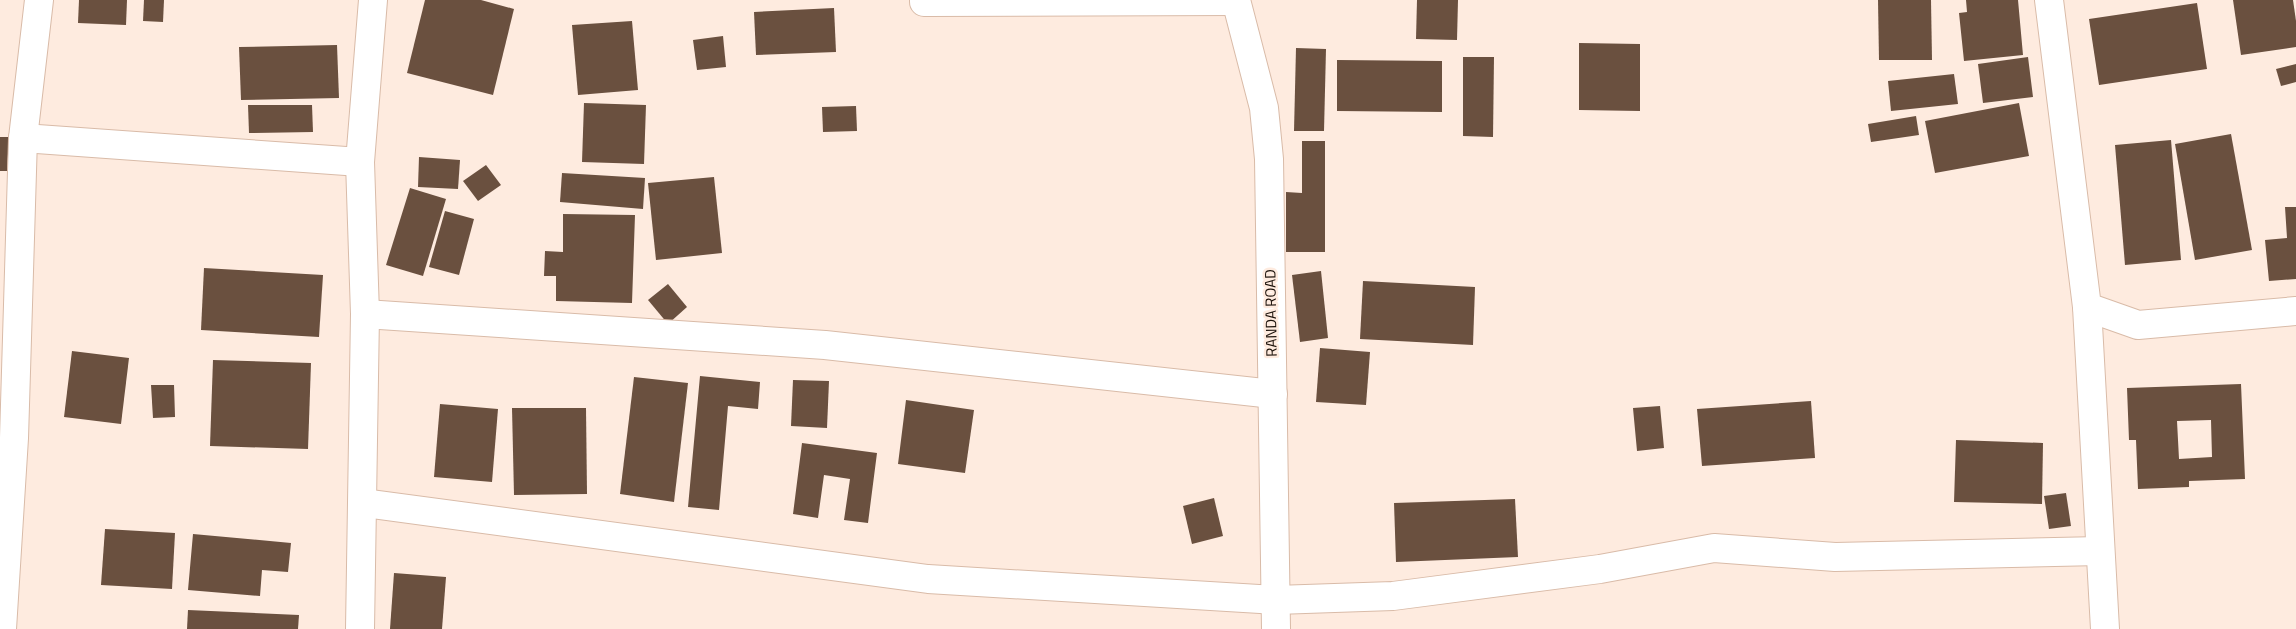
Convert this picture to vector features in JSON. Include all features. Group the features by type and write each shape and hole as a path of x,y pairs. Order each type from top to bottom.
{"street":[{"path":"2,629 7,438 23,138 39,0"},
{"path":"360,629 364,503 365,314 360,162 373,0"},
{"path":"924,0 924,2 1236,1"},
{"path":"2049,0 2087,307 2105,629"},
{"name":"RANDA ROAD","path":"1236,1 1264,108 1269,159 1276,629"},
{"path":"23,138 360,162"},
{"path":"2087,307 2138,325 2296,311"},
{"path":"365,314 825,345 1273,394"},
{"path":"364,503 928,579 1276,600 1403,595 1591,570 1714,548 1835,557 2100,551"}],"building":[{"path":"79,0 127,0 126,25 78,23"},
{"path":"144,0 164,0 163,22 143,21"},
{"path":"425,0 481,0 514,9 493,95 407,73"},
{"path":"1417,0 1458,0 1457,40 1416,39"},
{"path":"1878,0 1931,0 1932,60 1879,60"},
{"path":"1966,0 2018,0 2023,55 1964,61 1959,13 1967,12"},
{"path":"2233,0 2293,0 2296,21 2296,47 2241,55"},
{"path":"2197,3 2207,69 2099,85 2089,19"},
{"path":"834,8 836,52 756,55 754,12"},
{"path":"632,21 638,90 578,95 572,25"},
{"path":"723,36 726,67 697,70 693,40"},
{"path":"1579,43 1640,44 1640,111 1579,110"},
{"path":"337,45 339,98 241,100 239,47"},
{"path":"1296,48 1326,49 1324,131 1294,131"},
{"path":"1463,57 1494,57 1493,137 1463,136"},
{"path":"2028,57 2033,97 1983,103 1978,64"},
{"path":"1337,60 1442,61 1442,112 1337,111"},
{"path":"2296,64 2296,82 2281,86 2276,69"},
{"path":"1954,74 1958,104 1891,111 1888,81"},
{"path":"584,103 646,105 644,164 582,162"},
{"path":"2019,103 2029,156 1935,173 1925,121"},
{"path":"248,105 312,105 313,132 249,133"},
{"path":"856,106 857,131 823,132 822,107"},
{"path":"1916,116 1919,135 1871,142 1868,124"},
{"path":"2231,134 2252,250 2195,260 2175,144"},
{"path":"0,137 9,137 7,171 0,171"},
{"path":"2171,140 2181,260 2125,265 2115,145"},
{"path":"1302,141 1325,141 1325,252 1286,252 1286,192 1302,193"},
{"path":"419,157 460,160 458,189 418,187"},
{"path":"486,165 501,185 478,201 463,181"},
{"path":"562,173 645,178 643,209 560,202"},
{"path":"714,177 722,253 656,260 648,183"},
{"path":"410,188 446,199 423,276 386,265"},
{"path":"2285,207 2296,207 2296,279 2269,281 2265,240 2287,238"},
{"path":"445,211 474,219 459,275 429,267"},
{"path":"563,214 635,215 632,303 556,301 556,276 544,276 545,251 563,252"},
{"path":"204,268 323,275 319,337 201,330"},
{"path":"1321,271 1328,338 1300,342 1292,275"},
{"path":"1363,281 1475,287 1473,345 1360,339"},
{"path":"668,284 687,307 668,324 648,300"},
{"path":"1320,348 1370,352 1366,405 1316,402"},
{"path":"72,351 129,358 121,424 64,417"},
{"path":"213,360 311,363 308,449 210,446"},
{"path":"700,376 760,382 758,409 728,406 719,510 688,507"},
{"path":"634,377 688,383 674,502 620,494"},
{"path":"793,380 829,381 827,428 791,426"},
{"path":"2241,384 2245,479 2189,481 2189,487 2138,489 2136,440 2129,440 2127,388","holes":["2211,420 2212,457 2179,459 2177,421"]},
{"path":"151,385 174,385 175,417 153,418"},
{"path":"906,400 974,410 965,473 898,464"},
{"path":"1811,401 1815,458 1702,466 1697,409"},
{"path":"440,404 498,409 492,482 434,477"},
{"path":"1660,406 1664,448 1637,451 1633,408"},
{"path":"512,408 586,408 587,494 514,495"},
{"path":"1956,440 2043,443 2042,504 1954,502"},
{"path":"802,443 877,453 868,523 844,520 850,479 824,475 818,518 793,514"},
{"path":"2066,493 2071,526 2049,529 2044,496"},
{"path":"1214,498 1223,536 1192,544 1183,506"},
{"path":"1515,499 1518,557 1396,562 1394,503"},
{"path":"105,529 175,533 172,589 101,585"},
{"path":"193,534 291,543 288,572 262,570 260,596 188,590"},
{"path":"394,573 446,577 442,629 390,629"},
{"path":"188,610 299,615 298,629 187,629"}]}
